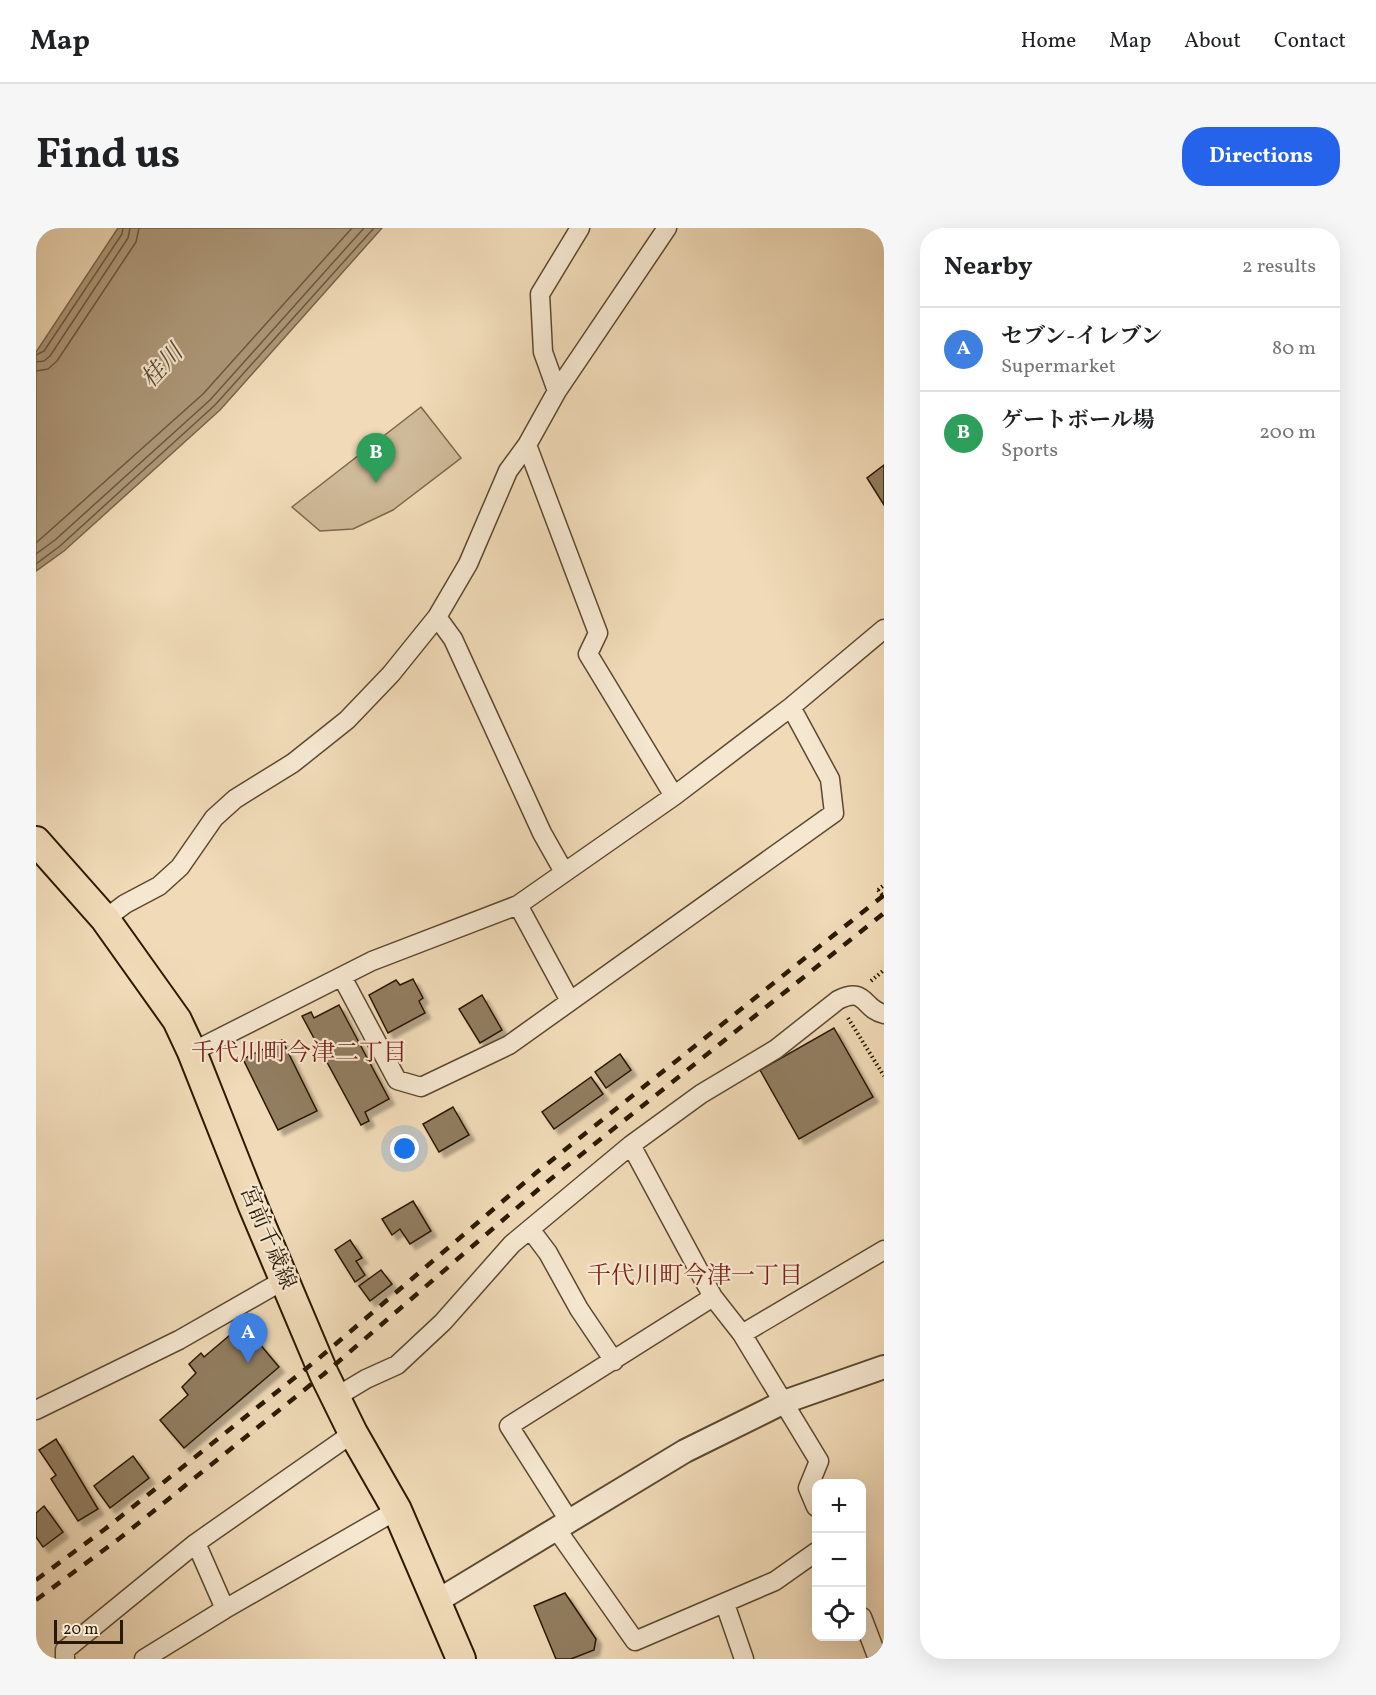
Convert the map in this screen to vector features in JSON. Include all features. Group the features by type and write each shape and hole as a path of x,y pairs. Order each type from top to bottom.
{"main road":[{"name":"宮前千歳線","path":"36,841 105,919 177,1020 284,1280 353,1432 398,1510 461,1659"}],"street":[{"path":"557,391 543,352 540,294 580,228"},
{"path":"105,919 125,904 159,886 180,867 214,818 235,799 293,763 347,720 391,674 436,617 468,564 508,471 527,445 557,391 667,228"},
{"path":"527,445 598,633 588,654 674,796"},
{"path":"436,617 453,639 542,833 564,872"},
{"path":"192,1052 372,962 518,905 674,796 791,707 884,629"},
{"path":"342,977 397,1080 421,1087 509,1045 834,813 830,779 791,707"},
{"path":"518,905 570,1001"},
{"path":"336,1397 366,1379 397,1365 443,1322 512,1244 631,1146 701,1094 776,1049 838,1000 849,994 859,995 879,1013 884,1014"},
{"path":"631,1146 713,1297 742,1334 819,1461 808,1488 812,1498"},
{"path":"530,1229 548,1253 579,1309 614,1361"},
{"path":"742,1334 884,1250"},
{"path":"36,1410 179,1340 284,1280"},
{"path":"713,1297 509,1426 563,1526 635,1641 775,1581 812,1555"},
{"path":"437,1601 685,1451 784,1402 884,1367"},
{"path":"65,1659 65,1650 196,1543 353,1432"},
{"path":"144,1659 225,1609 398,1510"},
{"path":"196,1543 225,1609"},
{"path":"725,1604 744,1659"},
{"path":"866,1629 878,1659"}],"path":[{"path":"884,885 878,890 884,897"},
{"path":"868,983 884,970"},
{"path":"846,1015 884,1076"}],"shaded area":[{"path":"421,407 461,458 393,510 353,529 320,531 292,507"}],"water":[{"name":"桂川","path":"118,228 382,228 220,410 64,551 36,571 36,352"}],"building":[{"path":"884,465 884,505 867,478"},
{"path":"413,979 423,998 419,1001 425,1013 388,1033 369,995 396,980 400,985"},
{"path":"482,995 502,1030 480,1043 459,1009"},
{"path":"339,1005 389,1099 365,1112 369,1121 361,1125 302,1016 311,1012 314,1018"},
{"path":"834,1028 873,1097 799,1139 760,1070"},
{"path":"282,1040 317,1111 278,1130 243,1059"},
{"path":"620,1054 631,1070 606,1088 595,1072"},
{"path":"591,1077 603,1094 554,1129 542,1112"},
{"path":"453,1107 469,1135 439,1152 423,1124"},
{"path":"413,1201 431,1231 410,1244 400,1229 392,1235 382,1219"},
{"path":"350,1240 362,1258 356,1261 365,1275 355,1282 335,1250"},
{"path":"381,1270 392,1284 370,1301 359,1286"},
{"path":"243,1324 279,1367 184,1448 160,1420 188,1395 182,1387 196,1373 189,1364 201,1353 204,1357"},
{"path":"56,1439 98,1509 78,1521 51,1479 56,1475 39,1450"},
{"path":"133,1456 149,1478 110,1508 94,1486"},
{"path":"44,1506 63,1532 43,1547 36,1537 36,1513"},
{"path":"565,1593 596,1639 594,1650 571,1659 556,1659 534,1606"}],"railway":[{"path":"36,1580 105,1529 318,1359 537,1172 884,895"},
{"path":"36,1600 120,1538 324,1374 547,1182 884,913"}],"place":[{"name":"ゲートボール場","path":"376,483"},
{"name":"セブン-イレブン","path":"248,1363"}],"district":[{"name":"千代川町今津二丁目","path":"299,1054"},
{"name":"千代川町今津一丁目","path":"695,1277"}]}
